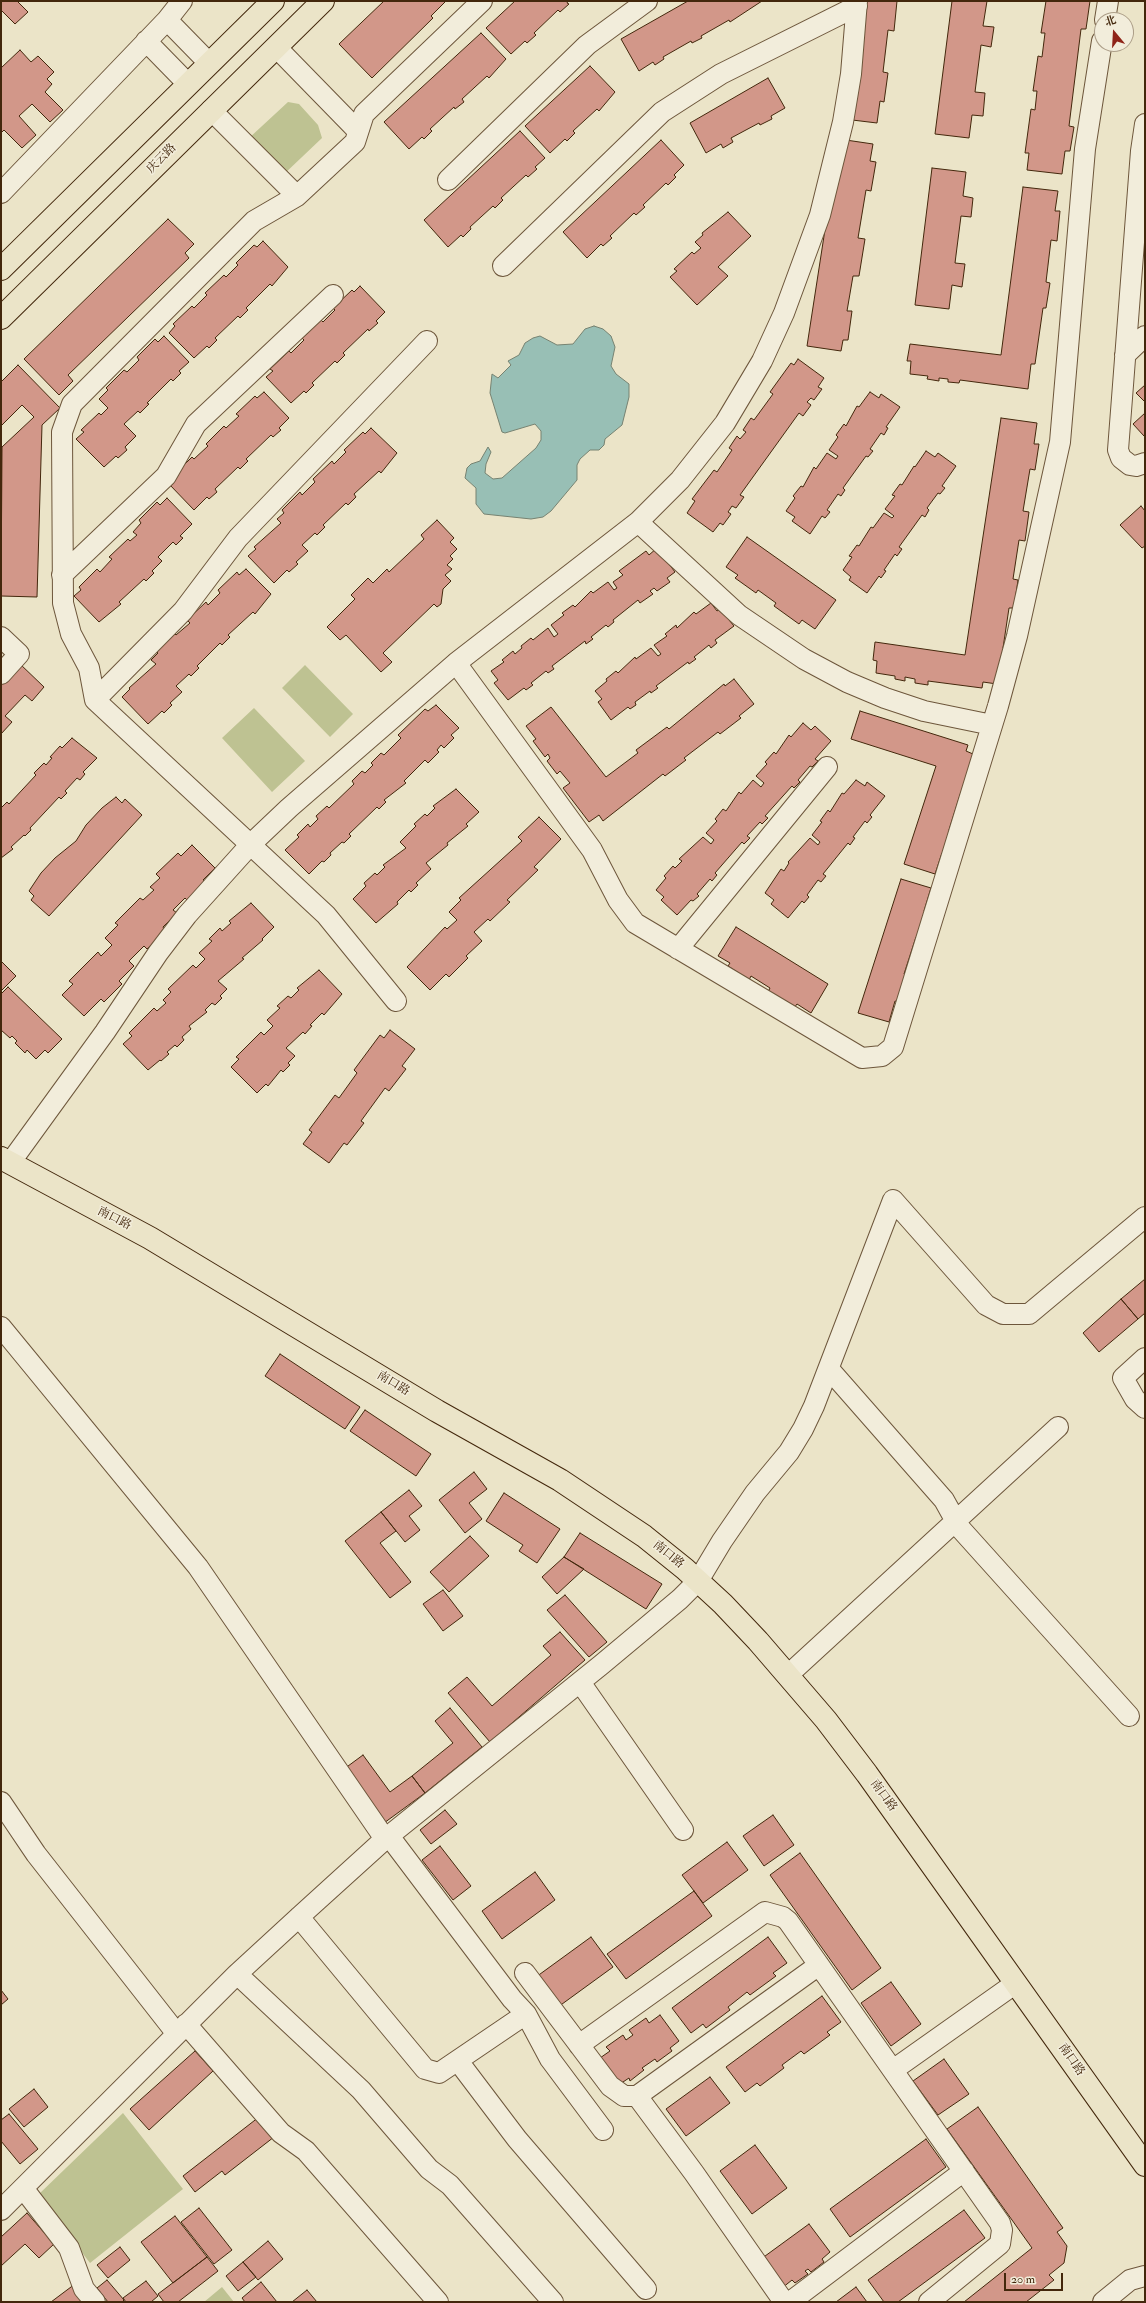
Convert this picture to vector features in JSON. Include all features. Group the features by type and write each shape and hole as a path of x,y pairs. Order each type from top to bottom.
{"main road":[{"path":"1,269 273,1"},
{"name":"庆云路","path":"1,318 323,1"},
{"name":"南口路","path":"6,1160 150,1238 437,1411 560,1480 644,1536 698,1581 723,1604 788,1675 867,1774 1145,2165"}],"street":[{"path":"1,193 167,20 182,1"},
{"path":"396,1000 326,915 95,700 89,668 79,651 66,618 62,575 62,432 72,404 254,222 297,196 355,142 364,114 482,1"},
{"path":"448,180 587,45 647,1"},
{"path":"1106,12 1108,1"},
{"path":"503,266 662,112 721,74 857,3"},
{"path":"6,1160 105,1032 158,953 187,915 251,844 289,808 456,663 638,522 680,480 725,423 762,361 804,265 833,169 851,74 857,3"},
{"path":"167,20 209,63"},
{"path":"146,42 188,84"},
{"path":"276,47 358,131"},
{"path":"456,663 592,850 626,912 635,923 862,1058 875,1058 894,1048 992,725 1017,636 1060,442 1085,149 1100,52"},
{"path":"211,110 297,196"},
{"path":"1145,124 1142,138 1140,219 1125,355 1118,450 1121,458 1130,465 1136,466 1145,463"},
{"path":"62,575 166,476 196,424 333,295"},
{"path":"1125,355 1145,336"},
{"path":"95,700 183,611 238,538 427,342"},
{"path":"638,522 739,615 804,659 847,682 898,702 924,711 992,725"},
{"path":"1,637 19,654 1,674"},
{"path":"678,949 826,767"},
{"path":"1,2210 237,1974 299,1917 387,1838 580,1682 680,1599 698,1581 755,1493 789,1452 814,1406 893,1200 986,1305 1003,1314 1029,1314 1145,1217"},
{"path":"1,1327 198,1567 387,1838 512,1999 526,2014 550,2059 603,2130"},
{"path":"1145,1358 1123,1378 1135,1399 1145,1408"},
{"path":"829,1369 944,1500 956,1521 1129,1716"},
{"path":"788,1675 1058,1427"},
{"path":"580,1682 683,1830"},
{"path":"1,1802 36,1854 182,2029 281,2133 306,2152 438,2302"},
{"path":"579,2045 765,1912 776,1914 788,1921 1000,2223 1002,2238 1000,2244 929,2302"},
{"path":"299,1917 425,2069 439,2074 526,2014"},
{"path":"525,1973 616,2092 624,2096 637,2096 819,1965"},
{"path":"237,1974 360,2090 429,2169 450,2185 552,2302"},
{"path":"893,2070 1016,1984"},
{"path":"458,2061 517,2139 646,2289"},
{"path":"637,2096 694,2173 784,2302"},
{"path":"790,2302 964,2171"},
{"path":"23,2188 69,2248 84,2289 95,2302"},
{"path":"1103,2302 1130,2280 1145,2276"}],"green space":[{"path":"288,102 299,104 318,125 322,138 282,176 248,139"},
{"path":"305,665 353,714 330,737 282,688"},
{"path":"254,708 305,761 272,792 222,738"},
{"path":"123,2113 183,2189 90,2263 38,2195"},
{"path":"222,2287 234,2302 204,2302"}],"water":[{"path":"594,326 603,329 611,336 615,347 611,366 616,374 629,384 629,397 622,425 605,439 604,445 599,450 590,450 580,459 577,465 577,480 551,511 543,517 531,519 484,514 476,504 476,488 465,478 467,468 471,464 480,461 488,447 491,452 486,464 485,473 493,479 502,478 536,448 541,440 541,431 535,424 505,433 502,432 490,393 492,374 498,378 511,365 508,361 519,355 525,343 533,338 540,336 557,345 573,344 585,329"}],"building":[{"path":"1,1 17,1 28,12 15,24 1,10"},
{"path":"384,1 446,1 431,16 433,18 372,78 339,44"},
{"path":"515,1 568,1 567,3 569,4 560,12 558,10 534,33 536,35 527,43 525,41 511,54 486,28"},
{"path":"688,1 762,1 730,22 729,20 701,36 702,38 692,43 691,41 663,57 664,59 655,65 653,62 639,71 621,39"},
{"path":"857,1 897,1 894,31 888,30 883,72 888,73 884,102 880,101 877,123 844,119"},
{"path":"952,1 987,1 983,26 994,27 991,47 981,45 975,92 985,93 983,116 972,115 969,138 935,134"},
{"path":"1046,1 1090,1 1086,29 1081,29 1069,126 1074,127 1070,151 1065,151 1062,174 1027,170 1029,153 1025,153 1031,109 1035,110 1037,91 1033,91 1038,56 1042,57 1045,33 1041,33"},
{"path":"481,33 506,59 489,78 487,76 462,99 464,102 455,109 454,107 430,129 432,131 424,139 422,137 409,149 384,122"},
{"path":"20,50 31,62 38,56 54,72 47,79 52,84 45,92 63,110 50,122 32,104 19,116 36,135 22,148 4,130 1,133 1,68"},
{"path":"590,66 615,92 599,111 597,109 573,131 575,133 567,141 565,139 550,153 525,126"},
{"path":"768,78 785,108 771,116 772,119 760,125 759,123 731,138 733,142 723,148 721,144 706,153 690,123"},
{"path":"520,131 545,158 535,167 537,169 528,177 526,175 501,198 503,200 495,208 493,206 470,227 471,229 463,237 461,235 448,247 424,220"},
{"path":"839,139 873,144 870,161 876,162 871,191 866,190 858,238 865,239 859,276 853,276 847,311 852,311 848,340 843,340 841,351 807,346"},
{"path":"661,140 684,165 674,175 676,177 668,185 666,183 643,205 645,207 636,215 634,213 610,236 612,238 603,246 601,244 587,258 563,232"},
{"path":"932,168 966,172 963,196 973,198 971,217 961,216 955,263 965,264 962,287 952,285 949,309 915,305"},
{"path":"1023,187 1058,191 1055,211 1060,211 1057,241 1051,240 1046,282 1050,283 1046,308 1043,308 1035,364 1031,364 1028,389 960,380 959,383 948,382 948,379 939,378 939,381 927,379 928,376 910,374 911,361 907,361 910,344 1001,355"},
{"path":"728,212 751,236 718,267 728,276 697,305 670,277 677,271 674,269 692,252 694,254 701,248 695,242 703,235 702,233"},
{"path":"168,219 194,244 185,253 189,258 68,375 73,381 59,395 24,359"},
{"path":"263,241 288,267 272,286 270,284 246,308 248,310 240,318 238,316 215,338 217,340 209,348 207,346 194,358 169,333 175,326 173,324 192,306 194,308 207,295 205,293 224,275 226,277 238,265 236,263 254,245 257,247"},
{"path":"360,286 385,312 376,321 378,323 369,331 368,329 343,353 345,355 337,363 335,361 312,383 314,385 306,393 304,391 291,403 266,377 273,371 270,369 289,351 291,353 304,340 302,338 321,320 323,322 335,310 333,308 352,290 354,292"},
{"path":"164,336 189,362 179,371 181,373 173,381 171,379 147,403 149,404 140,413 138,411 124,424 136,436 125,447 127,450 118,458 116,456 104,467 76,439 84,432 81,430 99,413 101,415 108,408 99,399 108,390 106,388 124,370 127,372 139,360 137,357 155,339 158,342"},
{"path":"798,359 824,378 818,387 822,389 814,400 811,398 807,402 811,405 803,416 799,413 740,495 744,497 736,508 732,506 728,512 731,514 723,525 720,523 713,532 687,513 695,501 692,499 714,470 717,472 732,450 729,448 737,436 740,439 746,432 743,430 751,418 754,420 773,394 770,392 791,363 794,365"},
{"path":"18,365 60,408 42,425 37,597 1,596 2,447 34,417 22,405 1,426 1,382"},
{"path":"1145,385 1145,402 1136,393"},
{"path":"264,392 289,418 279,428 281,430 273,437 271,435 246,459 248,461 240,469 238,467 215,489 217,492 209,499 207,497 194,510 169,484 174,475 192,457 194,459 208,446 206,444 224,426 226,428 239,416 236,414 255,396 257,398"},
{"path":"870,392 879,398 881,394 900,407 886,427 888,428 884,435 881,433 870,449 873,451 868,457 866,456 843,488 845,490 841,496 838,494 827,510 830,512 825,518 822,516 810,534 792,521 795,517 786,511 795,498 793,496 801,486 803,487 814,467 816,469 827,453 836,459 838,456 829,450 838,437 836,435 844,424 846,426 857,406 859,407"},
{"path":"1145,413 1145,435 1144,436 1133,424"},
{"path":"1001,418 1037,423 1034,444 1039,444 1035,470 1030,469 1023,511 1029,512 1025,541 1019,540 1013,579 1018,580 1014,608 1009,608 1003,648 1006,648 997,684 983,682 982,688 928,681 928,685 915,683 915,679 905,677 905,681 895,679 895,676 876,673 877,661 873,660 875,642 965,655"},
{"path":"371,428 397,453 381,473 379,471 354,494 356,497 348,505 346,503 323,525 325,527 317,535 315,533 302,545 308,551 296,562 298,564 289,572 287,570 274,583 248,556 256,549 254,547 281,523 277,519 284,513 282,510 300,492 302,495 315,482 313,479 332,461 334,464 346,452 344,450 363,432 365,434"},
{"path":"926,451 935,457 938,453 956,466 942,486 945,488 940,494 938,493 927,508 929,510 925,517 922,515 899,547 902,549 897,556 895,554 884,570 886,571 881,578 879,576 867,593 849,580 851,577 843,570 852,557 849,556 857,545 859,546 871,527 873,528 884,513 892,518 894,516 885,509 895,496 892,495 900,484 902,485"},
{"path":"167,498 192,524 180,536 183,538 176,545 173,542 158,557 162,561 152,571 154,573 146,581 144,579 119,602 121,604 99,622 74,596 81,590 79,587 97,569 100,572 112,559 109,557 128,539 130,541 137,535 133,532 141,523 139,520 157,502 160,505"},
{"path":"1141,506 1145,511 1145,546 1142,548 1120,525"},
{"path":"437,520 454,538 450,542 457,549 450,556 453,559 447,565 452,569 445,575 451,581 443,589 441,604 437,607 434,604 383,653 392,662 381,672 346,635 340,640 327,627 355,599 351,595 368,578 373,583 387,569 389,572 424,539 421,535"},
{"path":"747,537 836,600 815,629 802,620 799,624 774,606 776,603 758,590 756,593 735,578 738,575 726,567"},
{"path":"657,548 675,572 667,578 670,582 657,591 654,588 650,591 653,594 640,603 638,600 613,620 614,622 608,627 606,625 591,637 593,639 586,644 585,641 552,666 554,669 548,673 546,671 531,683 533,685 526,690 524,688 508,700 494,683 498,680 491,671 504,662 502,660 513,651 515,654 522,648 521,646 531,638 533,640 548,628 554,637 558,634 551,625 564,615 562,613 573,605 575,607 591,591 593,593 608,582 614,590 617,588 613,582 623,575 619,571 646,551 649,555"},
{"path":"246,569 271,594 255,614 253,612 228,635 230,637 222,645 220,643 197,666 199,668 191,676 189,674 176,686 182,692 170,703 172,705 164,713 162,711 148,724 122,697 130,689 129,688 156,664 151,660 158,653 156,651 174,633 176,635 190,623 187,620 206,602 208,605 220,593 218,590 237,572 239,575"},
{"path":"711,603 717,611 720,609 734,626 715,640 717,643 711,648 709,645 694,657 696,659 689,664 688,662 656,686 658,688 651,693 650,691 635,702 636,705 630,709 628,707 611,720 598,702 602,699 595,691 616,671 618,673 635,657 636,659 651,648 658,656 661,654 654,645 667,636 665,634 676,625 677,628 694,612 696,614"},
{"path":"19,663 44,687 32,701 25,695 5,716 12,722 1,734 1,682"},
{"path":"734,679 754,704 739,716 741,718 720,734 718,732 684,758 686,760 665,776 663,774 603,821 599,815 589,822 563,788 570,783 560,771 557,774 547,761 550,758 548,754 545,757 533,741 536,739 526,726 551,707 606,777 638,753 636,750 667,727 669,729 724,684 725,686"},
{"path":"436,705 459,728 451,735 454,738 444,748 441,745 437,750 439,752 428,763 425,760 404,781 406,783 384,800 386,802 379,809 377,807 349,834 351,836 344,843 342,842 330,853 331,855 324,862 322,861 309,874 285,850 299,837 297,835 308,824 310,827 318,819 316,816 327,806 329,808 354,784 352,781 362,771 365,773 373,765 371,763 381,753 384,755 401,738 398,735 425,709 428,711"},
{"path":"860,711 968,745 966,751 973,754 964,793 961,792 949,830 953,831 945,854 942,853 935,874 904,864 936,766 851,739"},
{"path":"803,723 811,730 815,726 831,741 815,759 818,761 812,767 810,766 798,780 800,782 794,788 792,786 765,816 768,818 762,824 760,822 747,836 750,838 744,844 742,842 715,873 717,875 712,881 710,879 697,894 699,896 693,901 691,900 677,915 661,900 664,897 656,890 666,878 664,876 673,866 675,868 682,861 679,859 703,837 711,844 714,840 706,833 717,821 715,819 723,809 726,811 739,792 741,794 753,780 761,787 764,783 756,776 767,764 765,762 774,752 776,754 789,735 791,737"},
{"path":"72,738 97,758 83,772 85,774 80,780 77,778 65,791 67,793 61,799 59,797 30,828 31,830 11,847 13,849 1,858 1,808 7,802 9,804 36,775 34,773 44,763 46,765 52,758 50,757 60,746 62,748"},
{"path":"856,780 865,786 867,782 885,796 870,815 872,817 867,823 865,821 853,837 855,838 850,845 848,843 823,874 826,876 821,882 818,880 807,895 809,897 804,903 802,901 788,918 771,904 774,900 765,893 781,869 784,871 789,863 788,862 810,838 818,845 820,842 812,835 822,822 820,821 828,810 830,812 842,793 844,794"},
{"path":"456,789 479,812 466,824 468,826 426,863 431,869 416,883 418,885 411,892 409,890 397,902 398,904 376,923 353,899 366,886 364,883 375,873 377,875 385,867 383,865 406,848 400,842 416,826 414,824 425,814 427,816 435,808 433,806"},
{"path":"116,797 122,803 125,799 142,815 49,916 31,900 34,896 29,891 41,873 55,858 76,841 86,825 102,808"},
{"path":"539,817 561,839 534,867 538,870 507,900 510,902 490,921 488,919 474,932 482,941 466,956 468,958 449,977 446,974 430,990 407,967 445,927 447,929 457,920 449,912 461,900 459,898 522,841 518,837"},
{"path":"192,845 215,868 203,880 207,883 188,901 185,898 173,910 177,913 163,927 165,931 147,949 144,946 129,961 134,966 119,981 122,984 104,1002 101,999 84,1016 62,995 73,984 69,981 98,952 101,956 112,945 105,938 118,925 115,923 140,898 143,900 154,890 150,887 160,878 156,874 178,853 181,856"},
{"path":"901,879 931,888 924,911 930,913 922,939 916,937 904,974 911,976 902,1003 895,1001 889,1022 858,1013"},
{"path":"251,903 274,927 262,939 263,940 242,958 244,959 218,981 227,989 220,996 222,998 215,1005 212,1003 205,1010 207,1012 189,1026 191,1029 182,1037 184,1040 177,1047 175,1045 167,1052 169,1054 148,1070 123,1044 132,1036 129,1033 154,1008 157,1011 166,1003 163,1000 171,992 168,989 193,965 196,968 205,959 199,953 212,941 209,939 220,928 222,931 231,923 229,921"},
{"path":"736,927 828,984 811,1013 797,1004 794,1008 768,992 770,988 751,976 749,980 728,966 730,963 718,956"},
{"path":"1,961 16,976 1,991"},
{"path":"319,970 342,994 324,1015 322,1013 310,1025 312,1026 305,1034 303,1032 286,1048 295,1056 288,1063 290,1065 283,1072 281,1070 268,1086 266,1084 257,1093 231,1067 239,1059 236,1057 261,1032 264,1035 273,1026 267,1020 280,1008 277,1006 288,996 291,998 299,990 297,988"},
{"path":"8,987 62,1039 48,1053 45,1050 36,1059 27,1050 25,1053 15,1043 17,1041 12,1036 10,1038 1,1030 1,994"},
{"path":"390,1030 415,1049 402,1066 406,1069 389,1091 385,1088 361,1121 364,1123 347,1145 344,1143 329,1163 303,1144 312,1132 309,1130 335,1095 339,1098 357,1073 354,1070 380,1035 384,1038"},
{"path":"1145,1279 1145,1313 1138,1319 1121,1299"},
{"path":"1121,1299 1138,1319 1099,1352 1083,1333"},
{"path":"280,1354 360,1407 345,1429 265,1376"},
{"path":"365,1410 431,1454 416,1476 350,1431"},
{"path":"474,1472 487,1489 469,1503 482,1519 465,1533 439,1500"},
{"path":"409,1490 422,1506 409,1516 420,1530 405,1542 381,1512"},
{"path":"504,1493 560,1529 537,1563 519,1551 523,1545 486,1521"},
{"path":"381,1512 396,1531 380,1543 411,1582 390,1598 345,1541"},
{"path":"580,1533 662,1584 646,1609 564,1557"},
{"path":"470,1536 489,1556 449,1592 430,1572"},
{"path":"564,1557 584,1569 557,1594 542,1577"},
{"path":"443,1590 463,1616 443,1631 423,1604"},
{"path":"565,1595 607,1642 589,1657 547,1610"},
{"path":"560,1632 585,1660 490,1742 448,1693 467,1677 492,1706 551,1655 543,1646"},
{"path":"450,1708 482,1747 425,1793 412,1776 453,1743 435,1721"},
{"path":"363,1755 390,1792 412,1776 425,1793 384,1823 344,1769"},
{"path":"445,1810 457,1824 431,1844 420,1830"},
{"path":"773,1815 794,1845 764,1866 743,1836"},
{"path":"727,1842 748,1870 703,1903 682,1875"},
{"path":"440,1846 471,1886 453,1900 422,1860"},
{"path":"800,1853 881,1968 852,1990 770,1875"},
{"path":"535,1872 555,1900 502,1939 482,1911"},
{"path":"694,1891 712,1916 626,1979 607,1954"},
{"path":"591,1937 613,1967 558,2007 536,1977"},
{"path":"768,1937 787,1963 773,1973 776,1976 750,1995 747,1992 728,2007 730,2010 706,2028 703,2024 691,2033 672,2008"},
{"path":"891,1982 921,2024 891,2046 861,2003"},
{"path":"1,1990 8,1999 1,2005"},
{"path":"822,1996 841,2022 827,2032 830,2035 804,2054 801,2051 782,2065 784,2068 760,2086 757,2083 745,2092 726,2067"},
{"path":"660,2015 679,2041 670,2048 672,2051 657,2062 655,2059 642,2068 644,2070 630,2081 629,2078 620,2084 600,2058 610,2051 606,2047 623,2035 626,2040 633,2035 629,2030 646,2018 649,2023"},
{"path":"195,2051 213,2071 149,2130 130,2109"},
{"path":"944,2059 969,2094 938,2115 913,2081"},
{"path":"710,2077 730,2103 686,2136 666,2109"},
{"path":"34,2089 48,2107 24,2127 9,2109"},
{"path":"978,2107 1063,2228 1057,2232 1067,2246 1064,2263 1049,2275 1054,2280 1026,2302 964,2302 1032,2248 947,2129"},
{"path":"9,2114 38,2149 20,2164 1,2141 1,2120"},
{"path":"259,2117 274,2137 225,2175 222,2171 195,2192 183,2176"},
{"path":"926,2139 946,2167 850,2237 830,2209"},
{"path":"755,2145 787,2188 752,2214 720,2171"},
{"path":"199,2208 232,2250 214,2264 181,2222"},
{"path":"964,2210 985,2238 898,2302 884,2302 868,2280"},
{"path":"27,2213 54,2244 39,2258 25,2244 1,2266 1,2237"},
{"path":"175,2216 207,2257 173,2283 141,2242"},
{"path":"809,2224 830,2252 822,2259 824,2262 811,2272 808,2269 805,2271 808,2274 795,2283 792,2280 782,2288 761,2259"},
{"path":"268,2241 283,2259 258,2280 243,2262"},
{"path":"120,2247 130,2260 108,2278 97,2265"},
{"path":"207,2257 218,2271 178,2302 164,2302 158,2294"},
{"path":"243,2262 256,2277 238,2291 226,2276"},
{"path":"107,2280 124,2300 122,2302 108,2302 97,2288"},
{"path":"146,2281 158,2296 151,2302 126,2302 123,2298"},
{"path":"261,2282 277,2302 245,2302 242,2298"},
{"path":"75,2284 88,2302 51,2302"},
{"path":"856,2287 867,2302 836,2302"},
{"path":"307,2290 317,2302 292,2302"}]}
